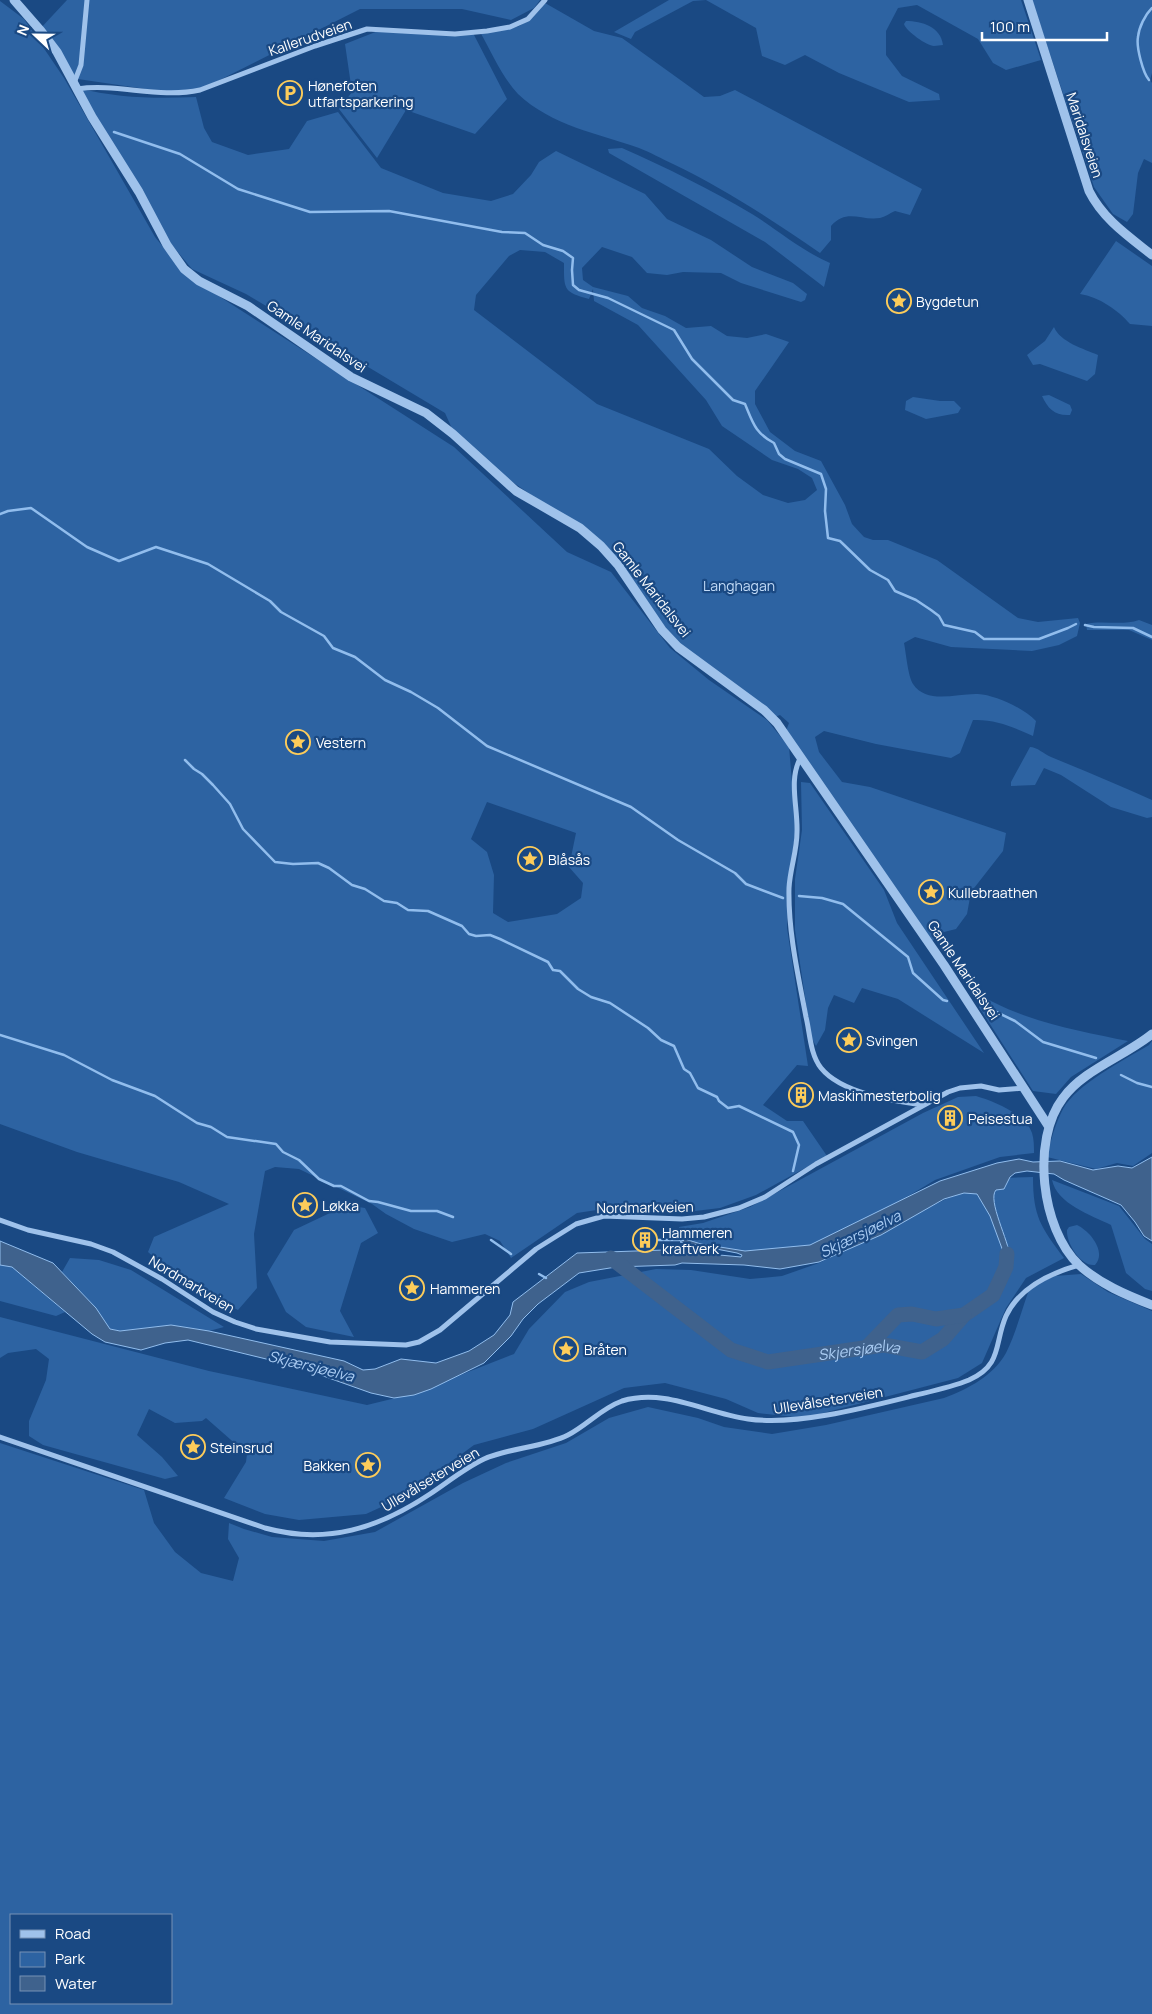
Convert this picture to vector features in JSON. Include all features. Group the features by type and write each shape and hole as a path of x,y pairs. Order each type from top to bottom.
{"street":[{"name":"Gamle Maridalsvei","path":"14,0 50,42 92,117 139,192 161,236 184,269 199,281 248,306 351,378 426,413 516,491 580,528 601,546 618,565 670,639 696,661 770,716 801,757 944,965 1049,1127"},
{"path":"75,86 81,65 87,0"},
{"name":"Kallerudveien","path":"75,86 167,94 185,93 200,90 315,46 367,30 455,34 510,27 528,19 545,0"},
{"name":"Maridalsveien","path":"1028,0 1089,190 1106,216 1152,255"},
{"path":"801,757 794,773 797,832 789,899 791,930 798,974 815,1056 827,1073 846,1086 878,1096 924,1105"},
{"path":"1152,1034 1071,1089 1059,1103 1049,1127 1045,1158 1045,1178 1050,1209 1056,1227 1067,1249 1080,1265 1114,1288 1152,1305"},
{"name":"Nordmarkveien","path":"0,1220 28,1230 91,1244 113,1252 162,1278 213,1312 256,1329 330,1342 406,1345 419,1342 440,1330 536,1249 576,1224 604,1216 682,1219 704,1217 739,1208 765,1197 816,1164 924,1105 960,1088 981,1086 999,1090 1024,1088"},
{"name":"Ullevålseterveien","path":"0,1437 265,1528 300,1536 332,1534 367,1526 402,1512 482,1460 512,1449 558,1440 613,1405 634,1398 666,1398 737,1417 769,1420 864,1408 968,1380 986,1368 995,1358 1001,1330 1007,1314 1018,1300 1048,1276 1080,1265"}],"green space":[{"path":"67,0 540,0 534,8 511,20 462,9 360,9 198,91 166,92 71,78 39,30"},
{"path":"669,0 706,0 693,1 635,32 631,39 614,32"},
{"path":"706,0 1021,0 1041,60 1006,70 993,63 978,39 917,5 898,8 886,31 886,55 902,76 939,94 940,100 909,102 839,73 805,55 785,65 762,56 756,28"},
{"path":"1032,0 1152,0 1152,73 1150,80 1152,83 1152,163 1144,159 1138,173 1133,214 1127,222 1113,214 1094,187"},
{"path":"0,1 24,19 64,78 155,237 186,275 454,447 567,552 611,572 670,648 709,680 767,720 789,747 796,828 789,879 787,928 808,1066 797,1065 763,1105 787,1121 803,1121 827,1156 756,1195 720,1208 662,1212 610,1208 577,1213 511,1258 500,1241 485,1234 452,1242 414,1229 372,1204 299,1169 275,1167 265,1171 254,1234 257,1288 238,1310 191,1284 148,1252 154,1237 229,1204 179,1182 77,1152 0,1124","holes":["487,802 576,833 569,867 583,883 581,898 557,914 508,922 493,913 494,875 487,852 471,839"]},
{"path":"545,3 594,31 622,38 704,97 720,96 735,90 922,189 910,215 895,211 880,218 848,216 843,218 831,226 831,240 820,253 748,206 692,174 643,150 576,127 545,114 531,105 512,87 480,32 517,27 530,19"},
{"path":"906,21 918,22 935,29 943,45 934,46 922,41 906,27 904,24"},
{"path":"378,31 473,33 507,99 475,134 406,110 377,158 339,109 352,92 345,44"},
{"name":"Langhagan","path":"78,88 107,94 137,97 196,97 204,128 212,142 248,155 289,149 307,121 338,112 381,168 443,193 491,201 513,194 531,175 539,162 556,151 645,194 667,219 711,240 752,267 793,283 807,294 805,300 801,302 741,283 721,273 683,272 667,275 647,273 632,257 602,247 582,268 583,280 593,287 628,296 642,308 665,316 686,328 711,326 727,336 747,338 766,334 789,342 755,391 755,404 770,432 795,451 821,461 845,505 852,524 864,537 873,540 888,540 937,560 1018,618 1038,622 1078,618 1080,623 1077,636 1059,645 1032,651 951,647 915,637 904,643 910,676 913,684 919,690 934,696 978,694 1001,700 1024,711 1036,721 1033,736 996,722 973,720 960,753 951,758 876,744 824,731 815,737 819,752 842,782 870,787 1006,833 1003,851 971,892 967,914 956,929 944,932 932,941 786,731 789,723 780,715 769,719 678,646 591,536 511,481 454,433 445,413 246,294 192,269 166,238","holes":["520,250 545,252 564,263 565,284 570,291 589,299 593,289 594,301 638,325 706,400 722,426 772,460 798,469 812,478 817,490 805,500 788,503 763,495 737,476 709,449 597,404 474,310 476,295 509,256"]},
{"path":"622,148 720,196 752,214 810,253 830,263 824,287 765,242 609,153 608,149"},
{"path":"1116,241 1152,266 1152,326 1130,324 1108,305 1080,294"},
{"path":"1054,327 1061,337 1067,341 1098,355 1095,374 1087,381 1040,364 1033,365 1027,355 1045,341"},
{"path":"1049,395 1070,405 1072,410 1070,415 1053,411 1042,396"},
{"path":"913,397 954,401 961,408 958,413 926,419 905,410 906,401"},
{"path":"1139,620 1152,625 1152,640 1129,630 1087,630 1086,624 1126,623"},
{"path":"1030,747 1152,800 1152,817 1147,818 1111,807 1061,775 1044,768 1035,785 1011,786 1011,782"},
{"path":"801,782 810,783 884,890 897,923 984,1053 898,999 862,988 854,1003 834,995 828,1008 825,1030 816,1046 811,1037 795,930 795,879 802,830"},
{"path":"984,997 1017,1013 1035,1019 1128,1041 1071,1077 1056,1094 1033,1091 979,1007"},
{"path":"1152,1041 1152,1153 1133,1166 1117,1163 1096,1169 1047,1157 1058,1120 1070,1100 1090,1082 1114,1065 1149,1045"},
{"path":"976,1096 1008,1109 1023,1120 1029,1126 1032,1133 1034,1153 1000,1157 935,1180 837,1239 787,1252 736,1252 684,1242 679,1227 703,1223 750,1207 923,1113 958,1097"},
{"path":"1033,1177 1033,1191 1040,1221 1049,1238 1064,1258 1026,1278 1006,1308 982,1363 958,1378 804,1418 758,1413 726,1399 665,1383 624,1388 533,1429 474,1445 403,1497 366,1514 299,1520 265,1514 224,1498 246,1462 247,1454 206,1418 202,1421 175,1423 149,1409 137,1435 162,1457 178,1476 165,1479 43,1445 29,1436 29,1421 46,1380 49,1359 36,1349 8,1353 0,1358 0,1317 209,1371 367,1405 412,1394 514,1354 529,1329 565,1292 589,1282 656,1269 691,1270 750,1279 782,1276 819,1263 946,1199 1005,1178"},
{"path":"1052,1180 1119,1206 1145,1239 1152,1244 1152,1291 1145,1289 1126,1273 1111,1225 1085,1213 1068,1202 1055,1188"},
{"path":"332,1203 365,1208 378,1233 361,1243 340,1311 354,1337 306,1327 286,1312 267,1274 294,1230 332,1212"},
{"path":"1077,1225 1092,1237 1098,1248 1098,1260 1095,1265 1090,1265 1080,1258 1069,1241 1067,1230 1069,1227"},
{"path":"70,1258 99,1260 131,1270 224,1327 209,1331 171,1325 120,1331 110,1329 96,1308 62,1272"},
{"path":"0,1265 12,1267 65,1312 56,1316 0,1301"},
{"path":"1081,1274 1108,1292 1152,1311 1152,2014 0,2014 0,1443 144,1490 154,1523 175,1552 201,1573 233,1581 239,1558 228,1539 229,1523 272,1537 324,1541 375,1532 463,1483 506,1463 566,1443 609,1418 648,1407 698,1418 724,1427 772,1434 826,1425 944,1398 979,1381 1001,1361 1010,1345 1030,1287 1055,1276"}],"water":[{"name":"Skjærsjøelva","path":"1152,1157 1152,1241 1144,1236 1121,1205 1054,1174 1027,1171 1015,1173 1010,1177 1004,1189 996,1190 994,1195 996,1211 1009,1250 1010,1264 1007,1276 1000,1274 1004,1254 990,1216 977,1194 964,1193 944,1199 881,1235 819,1262 780,1269 744,1265 682,1263 675,1265 616,1267 579,1273 538,1304 523,1319 511,1336 484,1363 431,1389 414,1395 394,1398 371,1393 295,1366 188,1340 165,1343 141,1350 105,1342 92,1334 12,1267 0,1265 0,1241 53,1263 96,1308 110,1329 120,1331 171,1325 209,1331 344,1361 363,1370 375,1369 401,1359 436,1363 469,1351 494,1335 510,1315 513,1302 577,1253 665,1250 741,1257 742,1255 737,1253 680,1242 685,1239 701,1244 745,1251 810,1245 940,1181 997,1163 1019,1159 1033,1162 1060,1161 1093,1170 1118,1166 1132,1168"}],"waterway":[{"path":"1149,80 1142,66 1138,41 1141,25 1152,8"},
{"path":"114,132 180,154 238,189 310,212 389,211 502,232 525,233 543,245 563,251 573,258 573,285 579,290 608,298 674,330 692,359 733,400 745,404 755,427 774,443 779,454 785,459 821,474 826,489 825,511 828,538 840,541 870,570 888,580 895,591 916,600 931,610 939,616 944,625 975,632 984,639 1039,639 1076,624"},
{"path":"0,514 31,508 87,547 119,561 156,547 208,564 270,601 281,612 324,636 333,648 355,657 385,680 411,692 438,708 487,746 631,807 678,840 735,873 746,884 783,898"},
{"path":"1085,625 1133,628 1152,637"},
{"path":"185,760 202,774 230,804 243,829 275,862 293,864 318,863 329,868 352,885 365,889 384,901 397,903 408,910 428,911 462,926 469,934 476,936 490,935 500,939 548,962 553,970 560,971 578,989 591,997 610,1003 648,1028 661,1040 674,1046 684,1069 690,1073 698,1088 717,1097 728,1108 739,1106 793,1132 799,1145 793,1171"},
{"path":"799,896 822,898 843,904 908,957 913,973 943,1000 947,1001"},
{"path":"988,1008 1015,1021 1043,1042 1096,1058"},
{"path":"0,1035 64,1055 112,1080 155,1096 197,1123 211,1127 227,1137 276,1144 283,1152 299,1160 319,1179 334,1186 341,1186 369,1201 411,1211 437,1211 453,1217"},
{"path":"1121,1075 1137,1083 1152,1087"},
{"path":"491,1240 511,1254"},
{"path":"634,1240 683,1240"},
{"name":"Skjersjøelva","path":"611,1258 731,1350 768,1362 884,1345 922,1352 943,1339 964,1315 993,1295 1006,1267 1007,1254"},
{"path":"539,1274 546,1278"},
{"path":"867,1347 898,1315 912,1314 936,1319 964,1315"}],"place":[{"name":"Hønefoten utfartsparkering","path":"290,93"},
{"name":"Bygdetun","path":"899,301"},
{"name":"Vestern","path":"298,742"},
{"name":"Blåsås","path":"530,859"},
{"name":"Kullebraathen","path":"931,892"},
{"name":"Svingen","path":"849,1040"},
{"name":"Maskinmesterbolig","path":"801,1095"},
{"name":"Peisestua","path":"950,1118"},
{"name":"Løkka","path":"305,1205"},
{"name":"Hammeren kraftverk","path":"645,1240"},
{"name":"Hammeren","path":"412,1288"},
{"name":"Bråten","path":"566,1349"},
{"name":"Steinsrud","path":"193,1447"},
{"name":"Bakken","path":"368,1465"}]}
